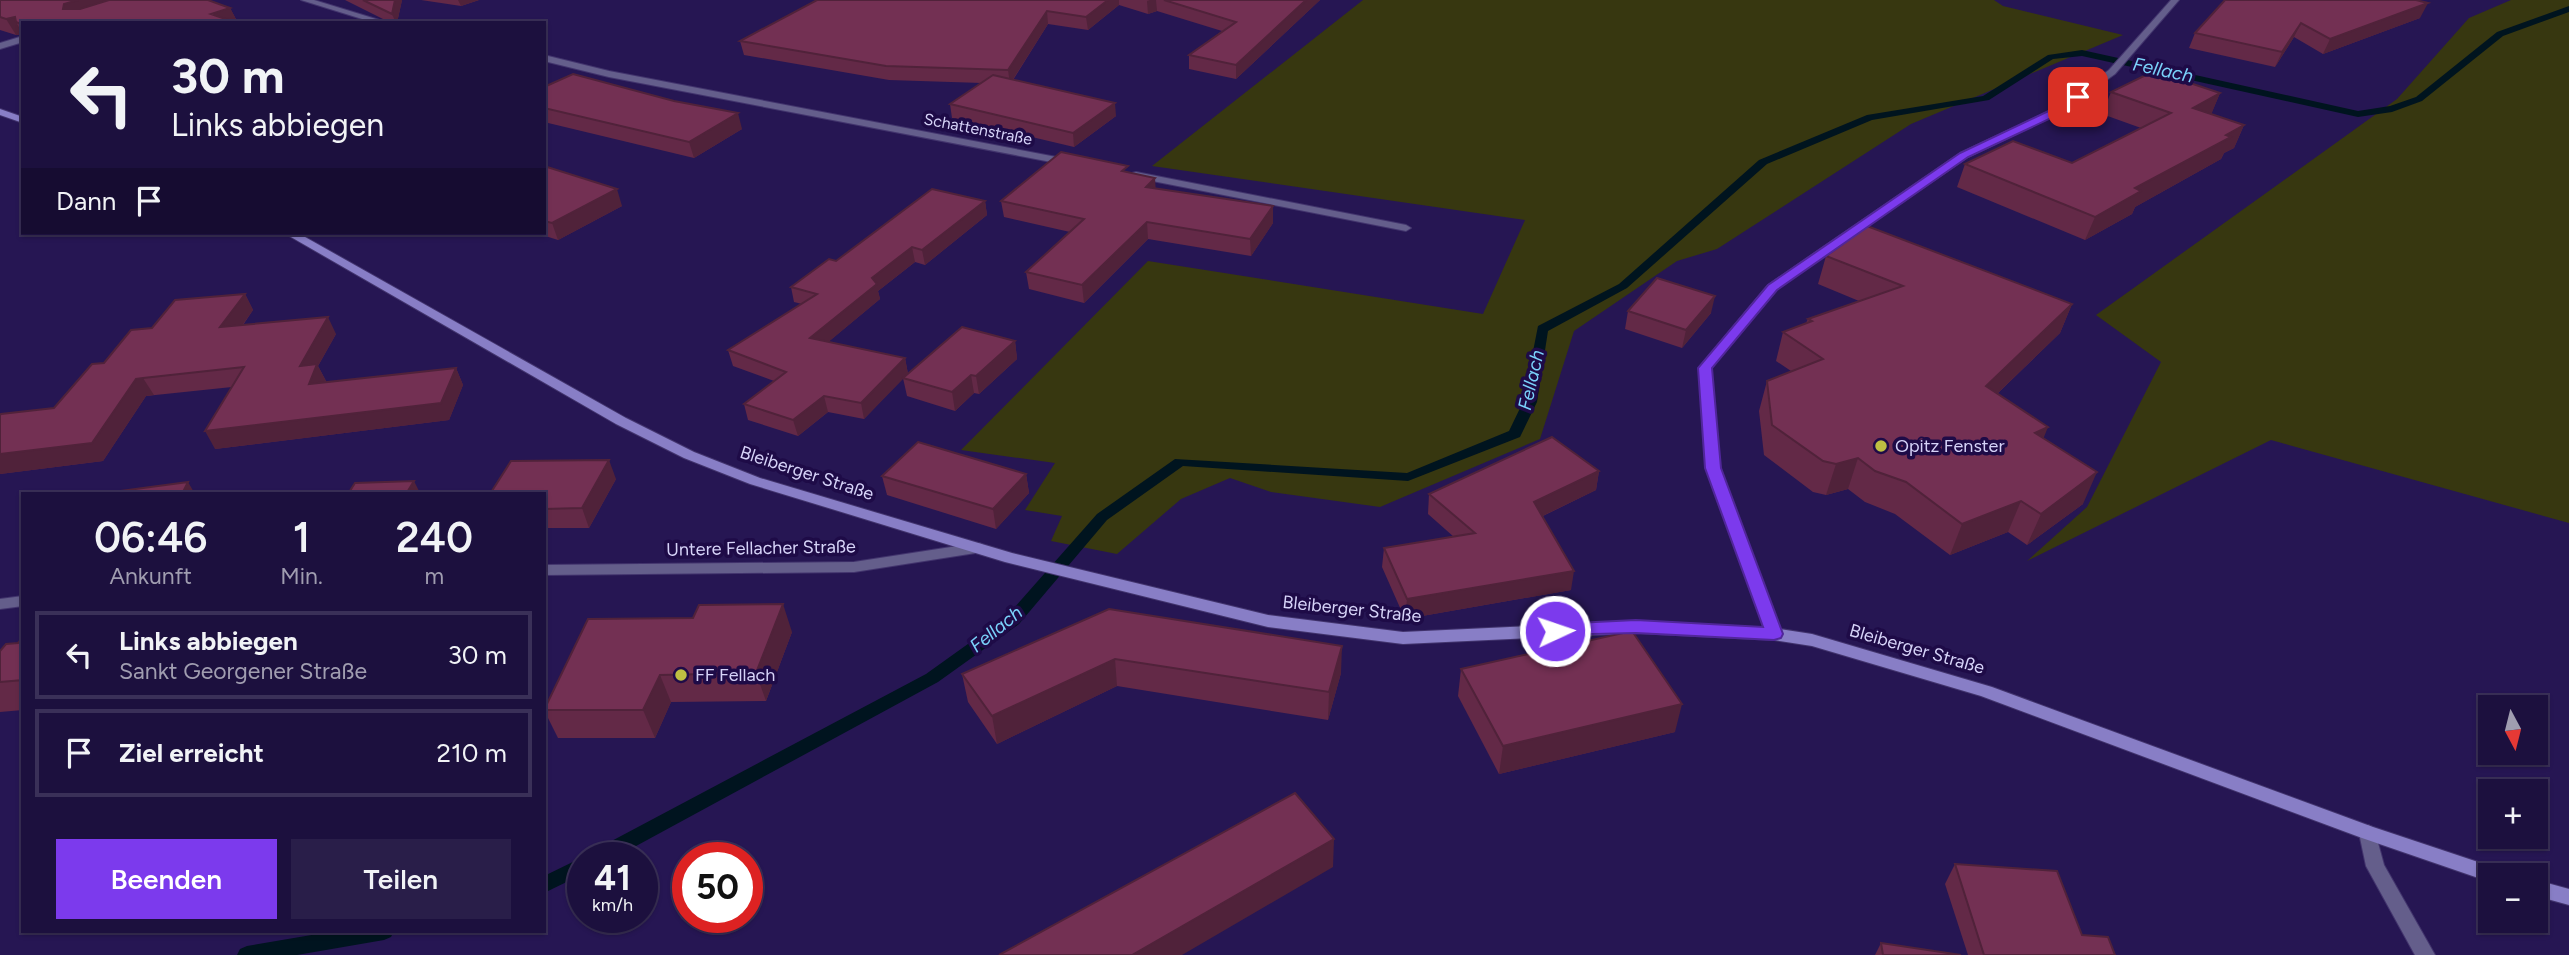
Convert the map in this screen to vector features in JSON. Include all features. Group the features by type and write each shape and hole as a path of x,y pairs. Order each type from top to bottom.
{"main road":[{"path":"0,112 21,119"},
{"name":"Bleiberger Straße","path":"294,235 621,421 689,455 755,481 1010,558 1268,621 1402,638 1636,627 1774,634 1812,640 1986,691 2368,833 2478,870"},
{"path":"2548,891 2569,897"}],"street":[{"path":"305,0 378,21"},
{"path":"1774,634 1713,468 1705,368 1772,288 1964,155 2061,109 2112,72 2175,0"},
{"path":"0,46 21,40"},
{"name":"Schattenstraße","path":"546,58 609,74 1090,167"},
{"path":"1118,172 1406,228"},
{"name":"Untere Fellacher Straße","path":"546,570 854,567 977,548"},
{"path":"0,604 21,601"},
{"path":"2368,833 2375,866 2425,955"}],"shaded area":[{"path":"1363,0 1994,0 2003,6 2123,35 1911,124 1717,249 1677,261 1574,331 1540,439 1380,507 1271,492 1230,478 1181,499 1117,554 1051,541 1062,516 1025,510 1055,463 961,450 1148,261 1483,314 1525,220 1152,166"},
{"path":"2511,0 2569,0 2569,523 2271,440 2027,561 2087,507 2161,362 2096,315 2397,99 2469,18"}],"building":[{"path":"0,0 78,0 64,4 63,9 80,9 109,0 208,0 230,8 211,14 231,21 21,21 21,24 16,22 15,17 0,17"},
{"path":"363,0 395,0 392,14"},
{"path":"817,0 1108,0 1086,17 1047,11 1008,70 886,66 740,41"},
{"path":"1164,0 1306,0 1236,65 1189,55 1236,22"},
{"path":"2225,0 2416,0 2428,3 2330,39 2301,23 2282,52 2195,33"},
{"path":"2154,71 2220,93 2193,108 2244,125 2226,135 2231,137 2135,188 2141,191 2095,217 1965,164 2013,141 2072,163 2171,113 2111,92"},
{"path":"573,74 674,101 738,113 689,142 546,108 546,86"},
{"path":"993,75 1115,103 1073,133 950,104"},
{"path":"1061,152 1128,166 1122,171 1155,178 1146,187 1273,206 1250,239 1147,222 1082,285 1026,272 1084,219 1001,201"},
{"path":"546,167 617,189 552,223 546,222"},
{"path":"932,189 985,201 922,250 912,247 872,278 877,284 810,338 905,358 861,403 824,396 793,420 744,404 786,372 728,350 817,294 791,287 829,259 836,261"},
{"path":"1867,226 2072,304 1986,386 2048,427 2035,433 2097,472 2041,514 2021,501 1962,524 1906,482 1875,471 1858,458 1836,464 1823,461 1772,425 1767,381 1823,359 1783,332 1812,321 1808,319 1903,286 1826,256"},
{"path":"1657,278 1715,296 1686,330 1628,311"},
{"path":"245,294 220,327 328,317 300,366 317,364 309,384 456,368 441,403 205,431 244,367 143,378 136,379 92,443 0,454 1,414 54,408 92,364 104,363 131,330 152,328 175,300"},
{"path":"962,327 1015,341 976,376 971,375 952,392 903,378"},
{"path":"1552,437 1599,471 1534,502 1574,571 1407,599 1384,548 1475,533 1429,494"},
{"path":"918,442 1026,474 993,509 882,476"},
{"path":"609,460 582,508 546,509 546,492 491,492 511,461"},
{"path":"414,481 407,492 349,492 355,483"},
{"path":"188,482 183,492 113,492"},
{"path":"783,604 756,673 660,675 643,710 546,710 588,619 693,618 699,605"},
{"path":"1109,609 1342,646 1329,692 1115,659 992,716 962,674"},
{"path":"1632,631 1682,704 1503,746 1461,669"},
{"path":"21,639 21,680 0,682 0,651 6,644 18,643"},
{"path":"1295,793 1334,839 1132,955 999,955"},
{"path":"1955,864 2057,871 2082,935 2108,937 2115,955 1984,955"},
{"path":"1881,943 1961,955 1883,955"}],"waterway":[{"name":"Fellach","path":"626,842 932,678 1013,620 1102,517 1180,462 1408,477 1515,434 1530,402 1542,329 1623,286 1763,162 1870,117 1986,98 2051,57 2082,53 2358,114 2392,109 2419,99 2500,34 2569,9"},
{"name":"Fellach","path":"546,884 567,873"},
{"name":"Fellach","path":"247,955 373,933"}],"place":[{"name":"Opitz Fenster","path":"1881,446"},
{"name":"FF Fellach","path":"681,675"}],"route":[{"path":"1555,631 1636,627 1774,634 1713,468 1705,368 1772,288 1964,155 2061,109 2078,97"}]}
